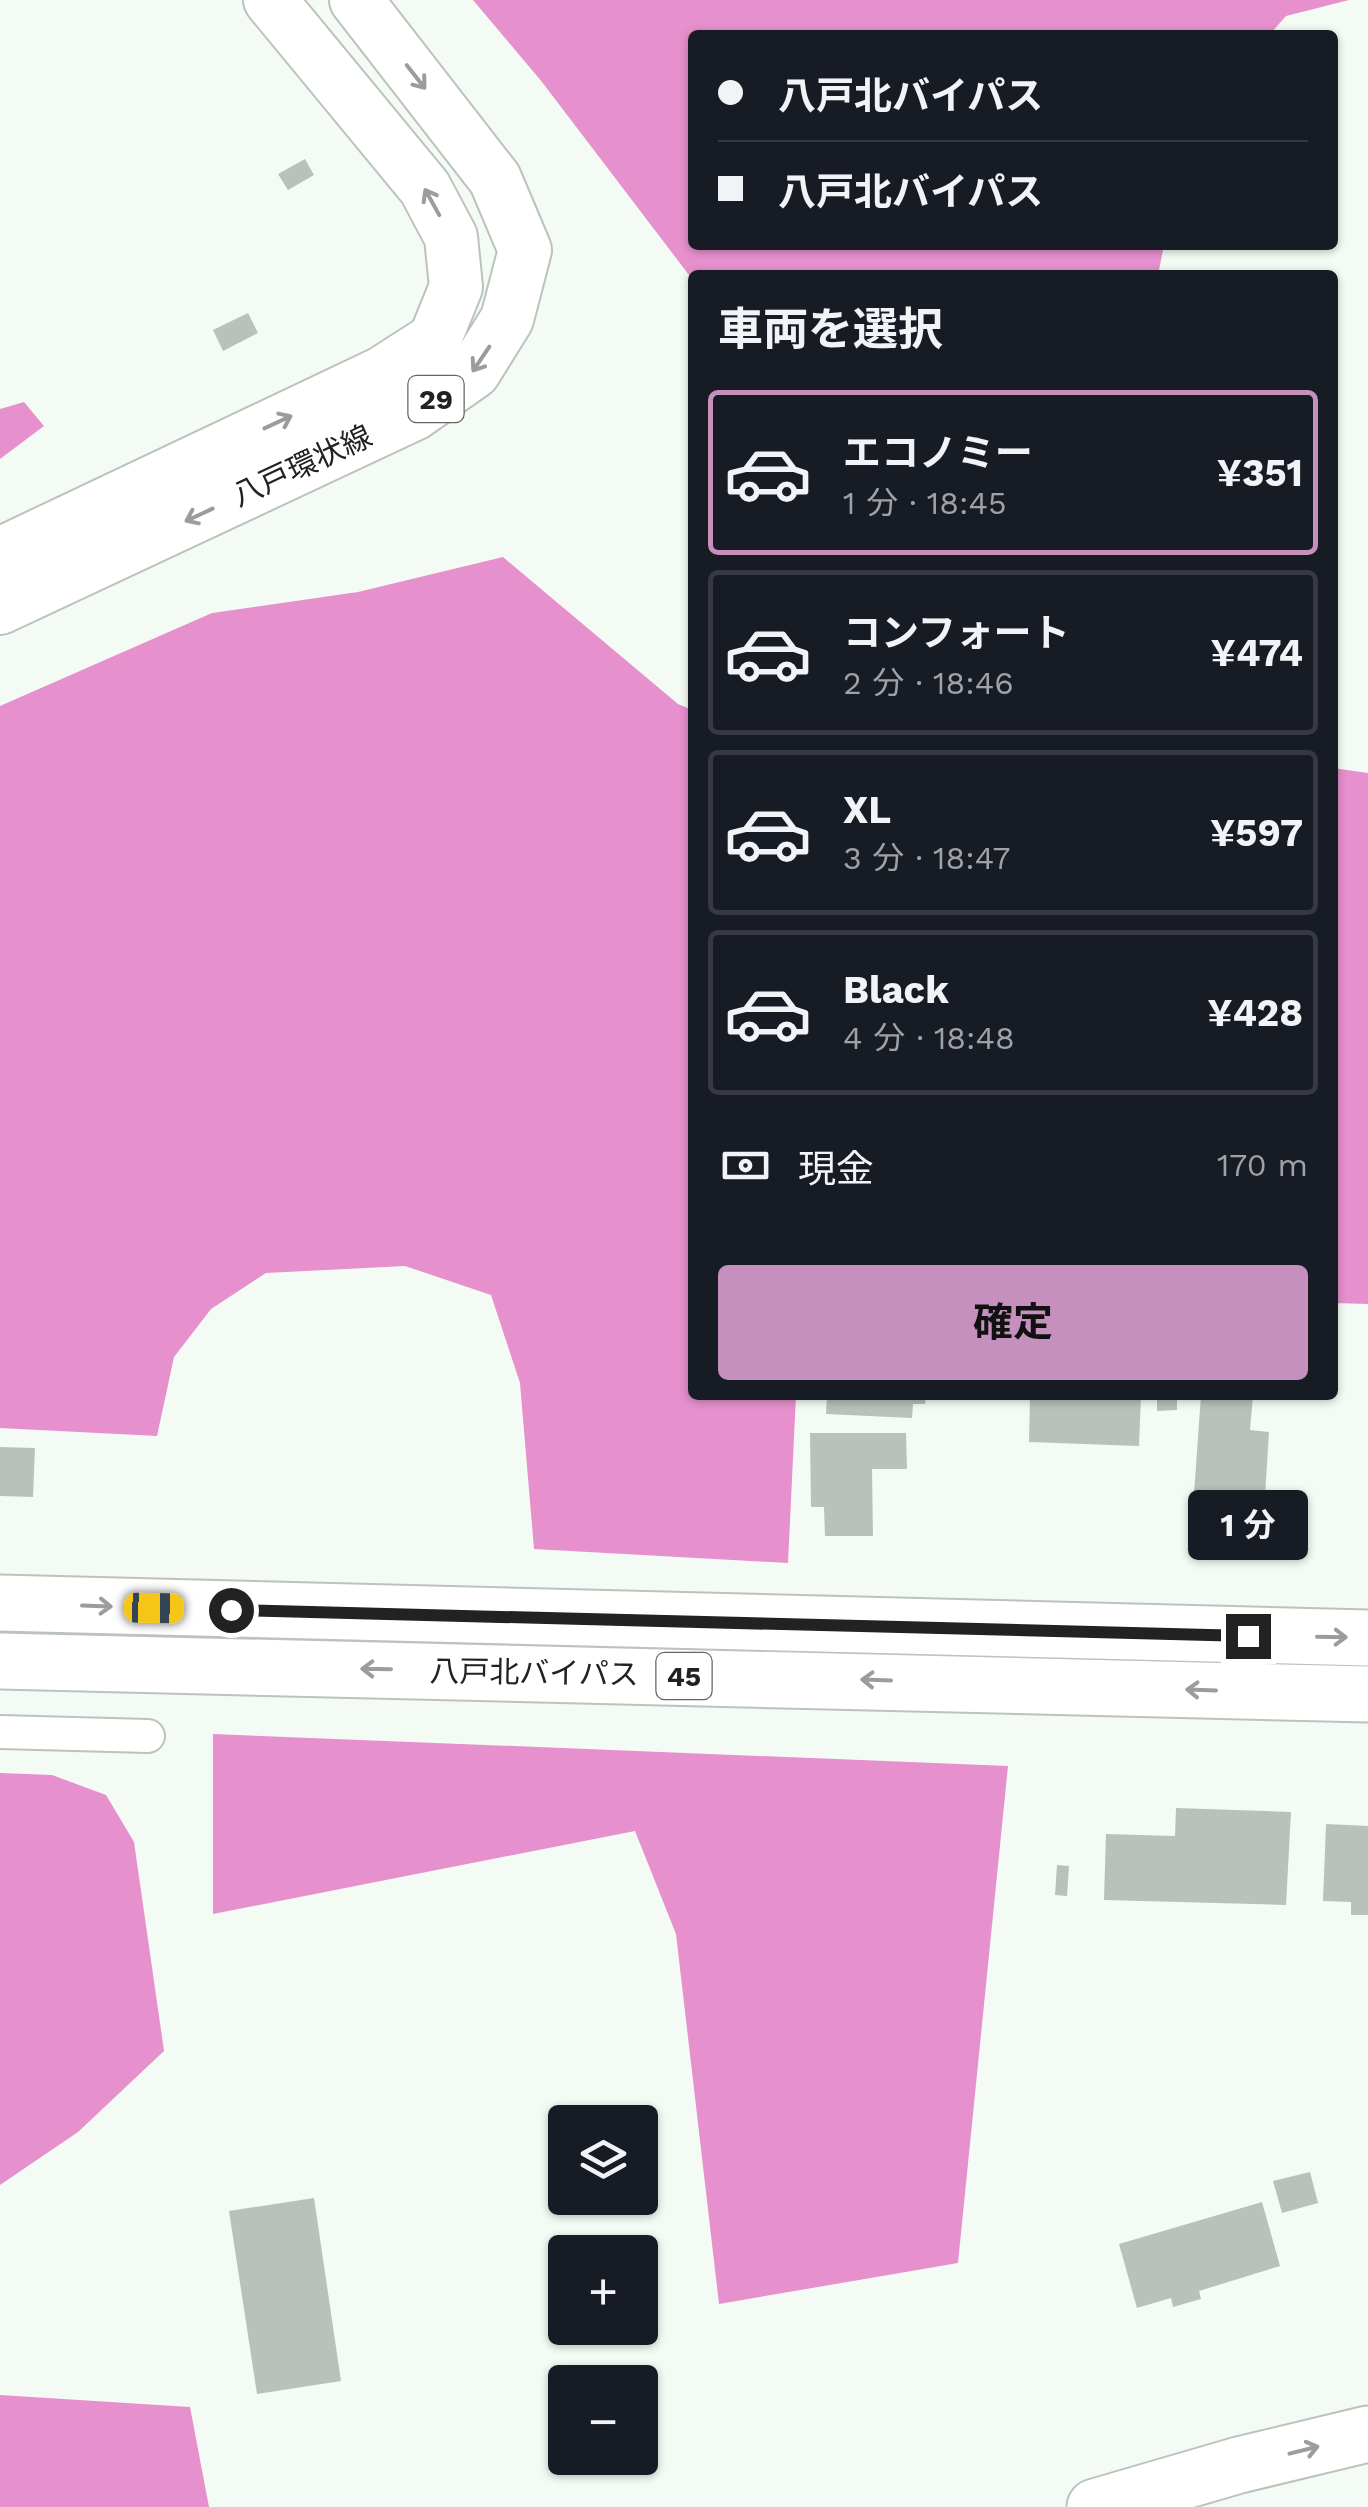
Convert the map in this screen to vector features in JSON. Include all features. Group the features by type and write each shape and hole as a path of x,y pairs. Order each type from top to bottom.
{"highway":[{"name":"八戸北バイパス","path":"0,1604 1368,1638"},
{"name":"八戸北バイパス","path":"0,1661 1368,1694"},
{"path":"1095,2507 1240,2465 1368,2434"}],"main road":[{"name":"八戸環状線","path":"0,554 382,373 435,339 456,287 451,237 425,188 270,0"},
{"name":"八戸環状線","path":"0,608 414,414 474,372 507,319 524,250 495,179 356,0"}],"street":[{"path":"0,1732 148,1736"}],"shaded area":[{"path":"473,0 1349,0 1286,16 1273,30 688,30 688,250 1163,250 1159,270 688,270 688,274 542,82"},
{"path":"24,402 44,426 0,459 0,409"},
{"path":"503,557 678,704 688,708 688,1400 796,1400 788,1563 534,1549 520,1383 491,1295 405,1266 266,1273 211,1309 174,1357 157,1436 0,1428 0,706 212,613 358,592"},
{"path":"1338,769 1368,773 1368,1304 1338,1303"},
{"path":"213,1734 1008,1766 958,2263 719,2304 676,1934 635,1831 213,1914"},
{"path":"0,1773 52,1775 106,1795 134,1842 164,2051 78,2132 0,2185"},
{"path":"0,2395 190,2407 209,2507 0,2507"}],"building":[{"path":"305,159 314,175 288,190 278,174"},
{"path":"248,313 258,333 223,351 213,330"},
{"path":"827,1400 925,1400 925,1404 913,1404 912,1418 826,1414"},
{"path":"1030,1400 1141,1400 1139,1446 1029,1442"},
{"path":"1157,1400 1177,1400 1177,1410 1157,1411"},
{"path":"1201,1400 1253,1400 1250,1430 1269,1432 1264,1512 1193,1508"},
{"path":"810,1433 906,1433 907,1469 872,1469 873,1536 825,1536 824,1507 811,1507"},
{"path":"0,1447 35,1448 33,1497 0,1496"},
{"path":"1176,1808 1291,1812 1286,1905 1104,1900 1106,1834 1175,1836"},
{"path":"1326,1824 1368,1826 1368,1915 1351,1915 1351,1902 1323,1901"},
{"path":"1057,1865 1069,1866 1067,1896 1055,1895"},
{"path":"1310,2172 1318,2203 1282,2213 1273,2181"},
{"path":"314,2198 341,2381 257,2394 229,2211"},
{"path":"1262,2202 1280,2266 1199,2291 1201,2299 1173,2307 1171,2298 1137,2308 1119,2244"}],"route":[{"path":"231,1610 1248,1636"}]}
